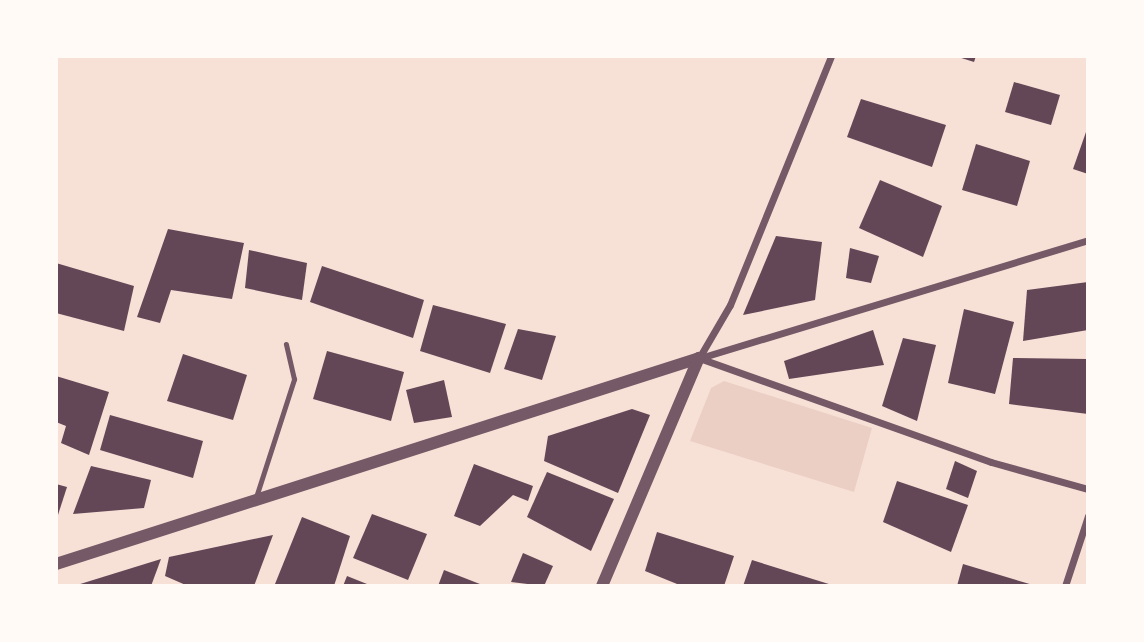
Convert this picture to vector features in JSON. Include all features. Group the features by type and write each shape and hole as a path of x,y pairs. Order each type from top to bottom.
{"street":[{"path":"602,586 699,358 730,305 831,56"},
{"path":"56,564 699,358 1088,240"},
{"path":"699,358 991,462 1088,489"},
{"path":"1065,586 1088,516"}],"lane":[{"path":"255,500 294,379 286,344"}],"shaded area":[{"path":"724,381 872,428 854,492 690,441 711,388"}],"building":[{"path":"955,56 976,56 974,62"},
{"path":"1014,82 1060,95 1051,125 1005,112"},
{"path":"861,99 946,125 932,167 847,137"},
{"path":"1088,132 1088,174 1073,169"},
{"path":"976,144 1030,161 1017,206 962,190"},
{"path":"880,180 942,206 923,257 859,228"},
{"path":"168,229 244,243 232,299 171,290 160,323 137,317"},
{"path":"776,236 822,242 815,300 743,315"},
{"path":"850,248 879,256 871,283 846,278"},
{"path":"249,250 307,263 302,300 245,288"},
{"path":"56,263 134,286 124,331 56,313"},
{"path":"322,266 424,300 413,338 310,302"},
{"path":"1088,282 1088,330 1023,341 1027,290"},
{"path":"433,305 506,324 490,373 420,351"},
{"path":"964,309 1014,322 995,394 948,383"},
{"path":"518,329 556,336 542,380 504,369"},
{"path":"873,330 884,365 789,379 784,361"},
{"path":"903,338 936,345 917,421 882,406"},
{"path":"327,351 404,372 391,421 313,399"},
{"path":"183,354 247,375 233,420 167,401"},
{"path":"1013,358 1088,359 1088,414 1009,404"},
{"path":"56,376 109,392 89,455 61,443 66,426 56,422"},
{"path":"444,380 452,417 414,423 406,390"},
{"path":"632,409 650,415 618,493 544,461 548,436"},
{"path":"110,415 203,441 193,478 100,450"},
{"path":"955,461 977,471 968,498 946,489"},
{"path":"474,464 533,486 528,501 513,495 480,526 454,516"},
{"path":"91,466 151,480 144,508 73,514"},
{"path":"547,472 614,499 591,551 527,517"},
{"path":"897,481 968,505 951,552 883,522"},
{"path":"56,484 67,487 57,518 56,518"},
{"path":"372,514 427,534 408,580 353,558"},
{"path":"302,517 350,536 334,586 275,584"},
{"path":"657,532 734,556 724,586 682,586 645,571"},
{"path":"273,535 254,586 188,586 165,576 169,557"},
{"path":"523,553 553,566 544,586 511,582"},
{"path":"161,559 151,586 77,586 77,585"},
{"path":"752,560 832,585 832,586 743,586"},
{"path":"963,564 1033,585 1033,586 957,586"},
{"path":"444,570 485,586 438,586"},
{"path":"347,576 372,586 343,586"}]}
